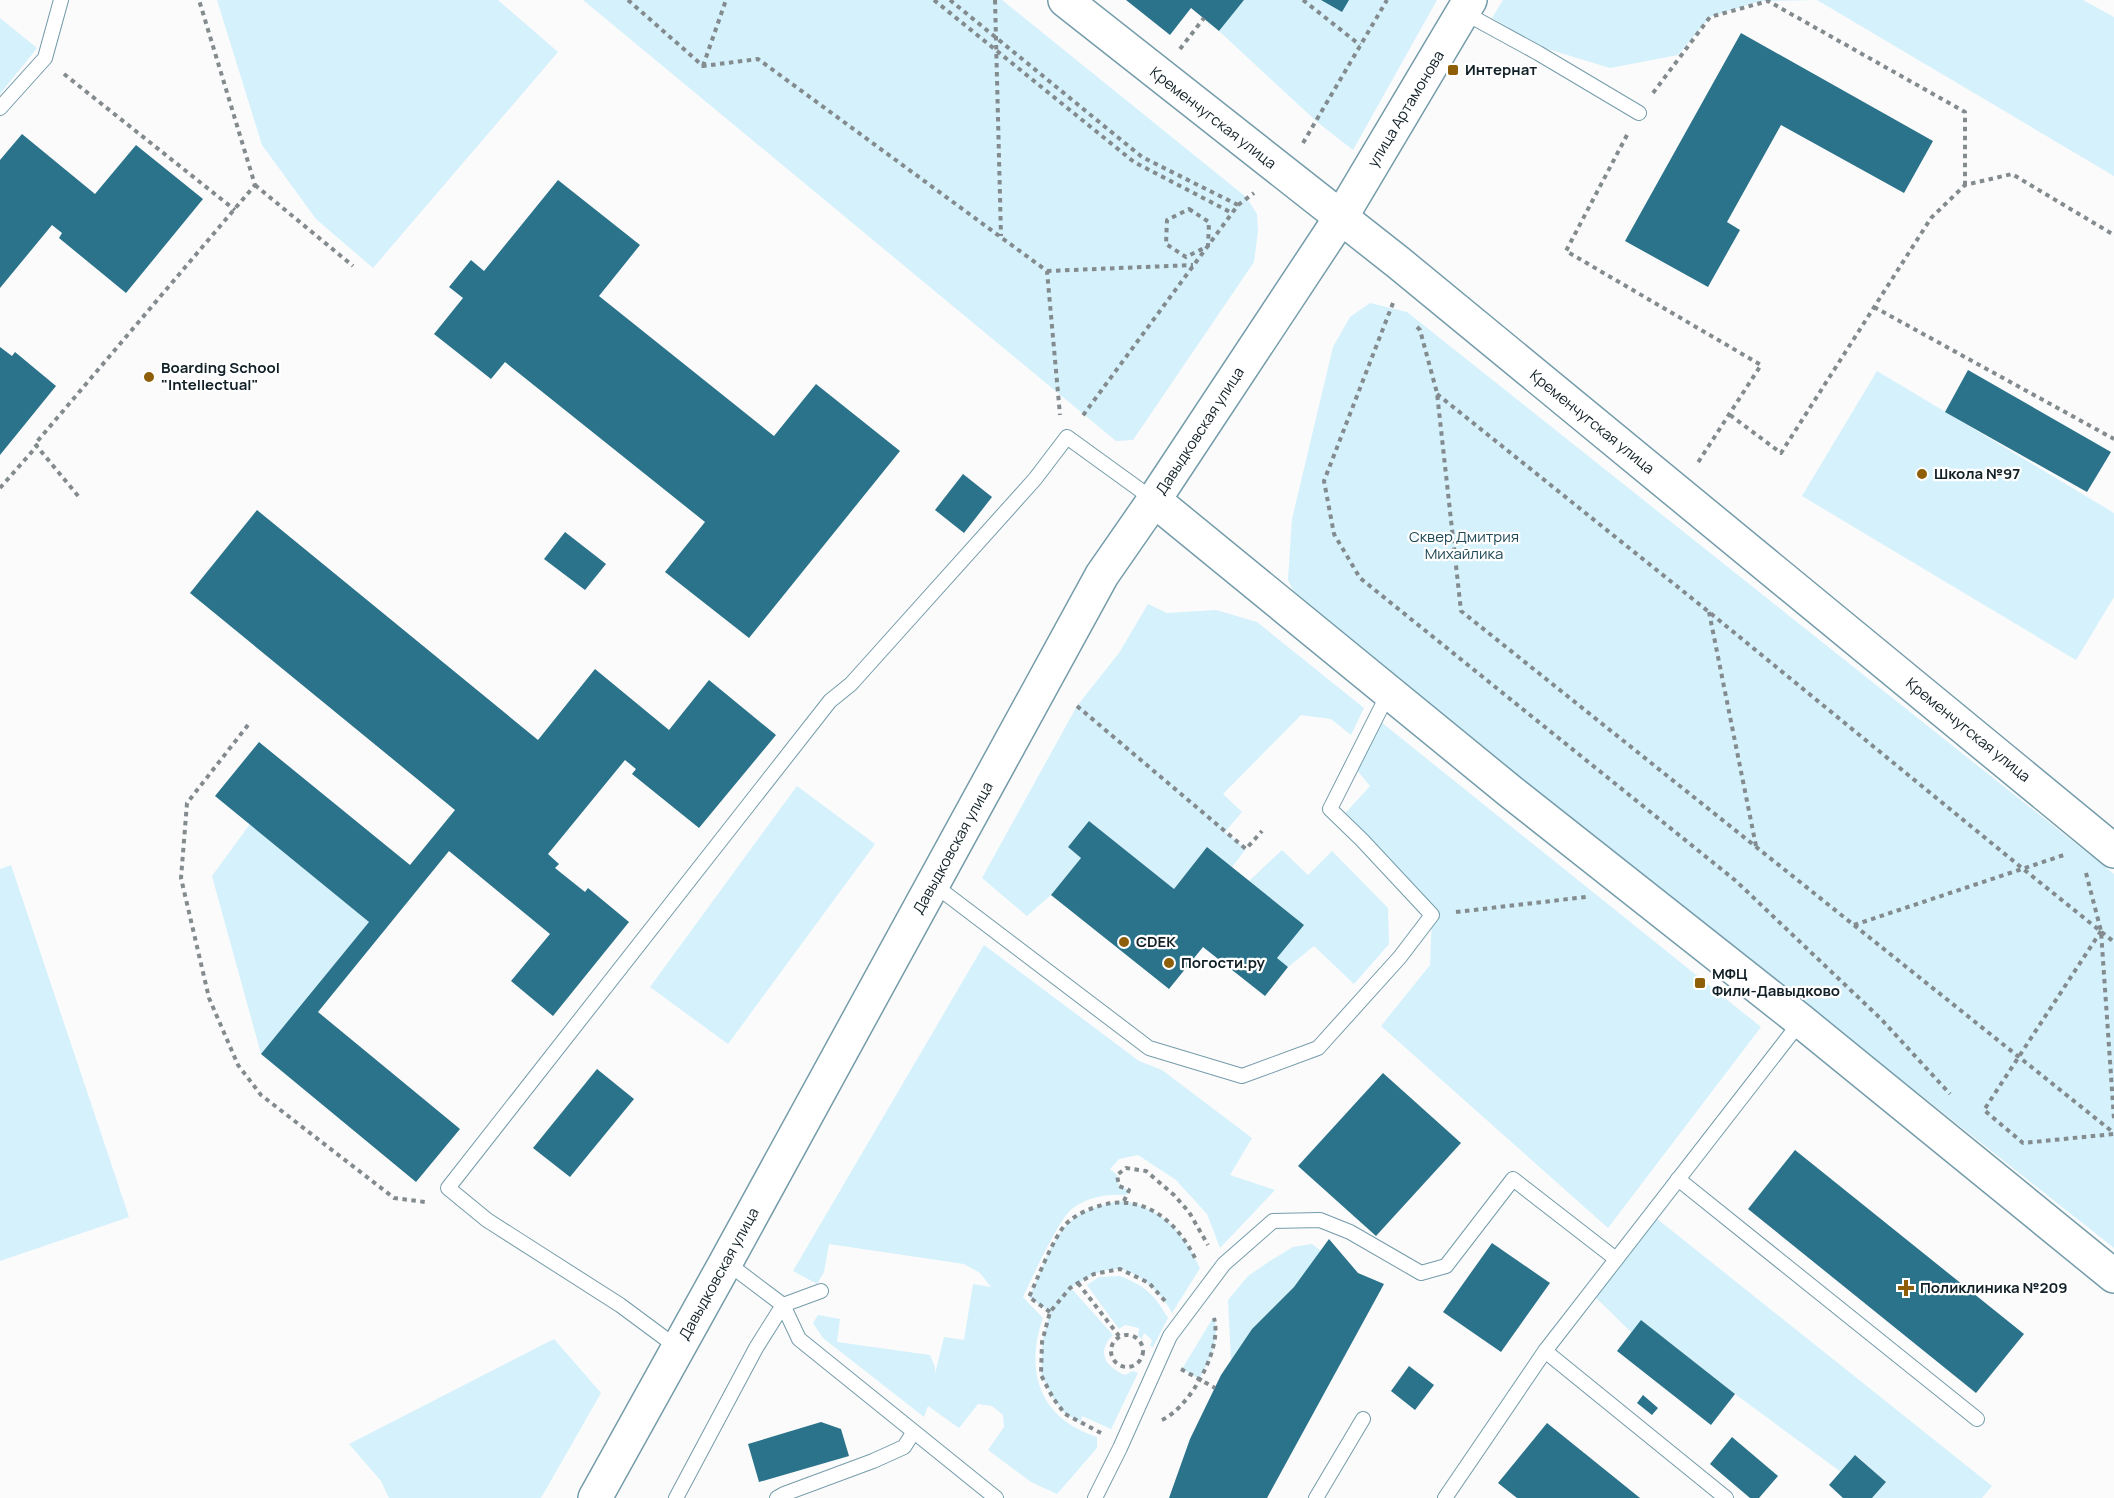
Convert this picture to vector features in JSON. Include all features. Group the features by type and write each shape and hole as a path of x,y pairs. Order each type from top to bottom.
{"street":[{"name":"Кременчугская улица","path":"1065,0 1271,164 1341,216 2114,851"},
{"name":"улица Артамонова","path":"1341,216 1466,6"},
{"name":"Давыдковская улица","path":"595,1498 1102,575 1155,500 1341,216"},
{"path":"1155,500 1511,792 1801,1021 2114,1276"}],"lane":[{"path":"0,108 45,58 61,0"},
{"path":"1466,6 1538,53 1639,113"},
{"path":"678,1348 620,1305 488,1220 448,1188 830,700 851,684 1035,479 1067,437 1155,500"},
{"path":"933,884 1149,1048 1242,1076 1318,1048 1400,957 1432,915 1330,809 1389,692"},
{"path":"1445,1498 1545,1351 1801,1021"},
{"path":"1095,1498 1170,1336 1224,1264 1272,1221 1320,1220 1350,1232 1421,1273 1446,1266 1513,1179 1616,1259"},
{"path":"1678,1179 1977,1419"},
{"path":"726,1262 783,1305 799,1340 996,1498"},
{"path":"676,1498 756,1348 783,1305 821,1291"},
{"path":"1545,1351 1726,1498"},
{"path":"1316,1498 1363,1419"},
{"path":"777,1498 904,1447 913,1433"}],"path":[{"path":"200,0 255,185 353,266"},
{"path":"628,0 703,66 759,59 1047,272 1194,264"},
{"path":"703,66 726,0"},
{"path":"934,0 1134,162 1232,213"},
{"path":"950,0 1143,157 1238,205 1067,437"},
{"path":"995,0 1001,237"},
{"path":"1303,0 1360,45"},
{"path":"1300,148 1387,0"},
{"path":"1678,492 1761,365 1566,251 1639,113 1710,17 1768,1 1965,112 1965,185"},
{"path":"1179,49 1204,18"},
{"path":"45,58 235,210"},
{"path":"1730,415 1781,453 1931,218 1965,185 2012,174 2114,235"},
{"path":"0,488 255,185"},
{"path":"1189,209 1209,222 1208,246 1186,257 1166,244 1167,219 1189,209"},
{"path":"1047,272 1059,411 1067,437"},
{"path":"1400,310 1393,303 1324,481 1334,534 1359,578 1736,881 1881,1019 1952,1096"},
{"path":"1874,307 2114,439"},
{"path":"1413,323 1420,330 1437,393 1461,611 2114,1133"},
{"path":"1437,393 2114,942"},
{"path":"36,445 79,497"},
{"path":"1709,612 1756,847"},
{"path":"1077,706 1246,849 1262,831"},
{"path":"248,725 187,802 181,878 209,998 234,1056 238,1065 261,1095 394,1198 425,1202 448,1188"},
{"path":"1854,925 2070,853"},
{"path":"2085,870 2101,931 2114,1119"},
{"path":"1432,915 1588,897"},
{"path":"2101,931 1984,1110 2023,1143 2114,1133"},
{"path":"1050,1312 1029,1297 1060,1232 1077,1215 1092,1208 1124,1201 1129,1190 1119,1186 1117,1175 1126,1168 1146,1171 1174,1195 1189,1212 1212,1253 1217,1273"},
{"path":"1120,1448 1090,1426 1065,1413 1053,1398 1041,1375 1042,1342 1050,1312 1070,1288 1078,1283 1094,1274 1120,1269 1149,1283 1169,1305 1178,1325"},
{"path":"1078,1283 1119,1336"},
{"path":"1127,1334 1135,1336 1141,1342 1143,1351 1141,1359 1135,1365 1127,1367 1119,1365 1113,1359 1111,1351 1113,1342 1119,1336 1127,1334"}],"green space":[{"path":"217,0 498,0 558,52 373,268 316,219 262,145"},
{"path":"583,0 1002,0 1246,197 1257,214 1258,231 1254,262 1133,440 1116,441"},
{"path":"1244,0 1321,0 1342,12 1349,0 1437,0 1353,150 1316,121 1219,31"},
{"path":"1503,0 1817,0 1760,1 1710,17 1678,55 1610,68 1541,47 1492,18"},
{"path":"1817,0 2083,0 2114,17 2114,176"},
{"path":"0,18 37,48 0,94"},
{"name":"Сквер Дмитрия Михайлика","path":"1370,303 1407,312 2114,874 2114,1248 1300,604 1288,580 1292,519 1333,347 1350,317"},
{"path":"1877,371 2114,513 2114,597 2076,660 1802,496"},
{"path":"1148,604 1167,613 1216,610 1257,622 1364,708 1351,735 1331,719 1301,715 1223,794 1242,812 1225,832 1246,849 1232,867 1207,847 1174,889 1089,821 1068,847 1081,858 1051,895 1027,916 982,878 1077,706 1119,653"},
{"path":"1376,718 1761,1027 1608,1228 1381,1026 1430,965 1432,915 1340,819 1370,786 1352,764"},
{"path":"797,786 875,844 728,1044 650,987"},
{"path":"250,824 369,922 261,1054 212,876"},
{"path":"1282,850 1308,875 1332,851 1388,908 1389,944 1354,984 1314,946 1288,967 1277,958 1304,925 1249,881"},
{"path":"11,865 129,1217 0,1261 0,869"},
{"path":"984,945 1139,1061 1162,1070 1252,1138 1230,1175 1275,1190 1220,1248 1207,1214 1176,1180 1138,1155 1119,1159 1110,1169 1117,1175 1119,1186 1129,1190 1127,1195 1093,1198 1079,1204 1067,1214 1046,1249 1023,1297 1043,1318 1035,1357 1042,1391 1050,1406 1062,1418 1078,1429 1097,1437 1097,1448 1057,1494 1031,1482 988,1450 1004,1427 1003,1415 992,1406 978,1404 959,1428 928,1406 924,1417 823,1338 813,1323 818,1315 840,1319 837,1342 930,1355 935,1374 944,1337 964,1340 973,1284 991,1287 980,1273 964,1264 829,1244 824,1272 817,1284 793,1271"},
{"path":"1124,1201 1150,1210 1171,1225 1187,1244 1200,1268 1172,1313 1150,1285 1134,1274 1119,1269 1100,1272 1071,1288 1113,1335 1105,1347 1104,1353 1108,1363 1125,1375 1133,1371 1138,1373 1111,1429 1082,1416 1081,1422 1065,1414 1053,1398 1041,1375 1042,1342 1050,1312 1029,1297 1053,1245 1071,1221 1084,1212 1101,1205"},
{"path":"1651,1214 1992,1486 1982,1498 1872,1498 1886,1482 1856,1455 1841,1472 1735,1394 1642,1321 1632,1333 1590,1292"},
{"path":"1312,1244 1321,1251 1294,1287 1252,1329 1231,1360 1228,1300 1248,1276 1270,1261 1293,1247"},
{"path":"1120,1276 1136,1283 1148,1292 1168,1318 1153,1347 1150,1346 1152,1340 1144,1333 1142,1339 1138,1336 1139,1328 1125,1325 1119,1329 1087,1285 1099,1277"},
{"path":"1214,1316 1215,1341 1199,1379 1182,1369"},
{"path":"554,1339 601,1393 541,1498 389,1498 381,1481 349,1444"}],"building":[{"path":"1126,0 1244,0 1219,31 1191,8 1170,35"},
{"path":"1321,0 1349,0 1342,12"},
{"path":"1741,33 1933,141 1904,193 1781,125 1727,222 1740,230 1708,287 1625,241"},
{"path":"22,134 95,194 136,145 203,199 126,293 59,238 62,233 52,225 0,288 0,160"},
{"path":"558,180 640,245 599,296 774,436 816,384 900,451 749,638 665,572 705,522 505,362 491,379 434,334 463,298 449,287 471,260 484,271"},
{"path":"0,347 12,356 15,352 56,386 0,455"},
{"path":"1968,370 2111,452 2087,492 1945,412"},
{"path":"963,474 992,497 964,533 935,510"},
{"path":"257,510 538,740 595,669 669,730 709,680 776,735 699,828 632,774 636,769 625,760 548,854 559,864 555,868 585,892 588,888 629,922 553,1016 511,981 550,934 449,851 318,1012 460,1129 416,1182 261,1054 369,922 215,796 259,742 410,865 455,810 190,593"},
{"path":"565,532 606,564 585,590 544,559"},
{"path":"1089,821 1174,889 1207,847 1304,925 1277,958 1288,967 1265,996 1203,947 1169,989 1051,895 1081,858 1068,847"},
{"path":"597,1069 634,1099 570,1177 533,1148"},
{"path":"1383,1073 1461,1143 1376,1236 1298,1166"},
{"name":"Поликлиника №209","path":"1795,1150 2024,1334 1976,1393 1748,1209"},
{"path":"1329,1239 1358,1273 1384,1284 1267,1498 1169,1498 1190,1439 1221,1375 1252,1329 1294,1287"},
{"path":"1492,1243 1550,1283 1501,1352 1443,1312"},
{"path":"1641,1320 1735,1394 1711,1425 1617,1351"},
{"path":"1409,1366 1434,1385 1415,1410 1391,1391"},
{"path":"1643,1395 1658,1408 1652,1415 1637,1403"},
{"path":"821,1422 841,1429 849,1456 759,1482 748,1444"},
{"path":"1547,1423 1640,1498 1517,1498 1498,1483"},
{"path":"1732,1437 1778,1476 1759,1498 1750,1498 1710,1464"},
{"path":"1855,1455 1886,1482 1872,1498 1843,1498 1829,1485"}],"place":[{"name":"Интернат","path":"1453,70"},
{"name":"Boarding School \"Intellectual\"","path":"149,377"},
{"name":"Школа №97","path":"1922,474"},
{"name":"CDEK","path":"1124,942"},
{"name":"Погости.ру","path":"1169,963"},
{"name":"МФЦ Фили-Давыдково","path":"1700,983"},
{"name":"Поликлиника №209","path":"1906,1288"}]}
